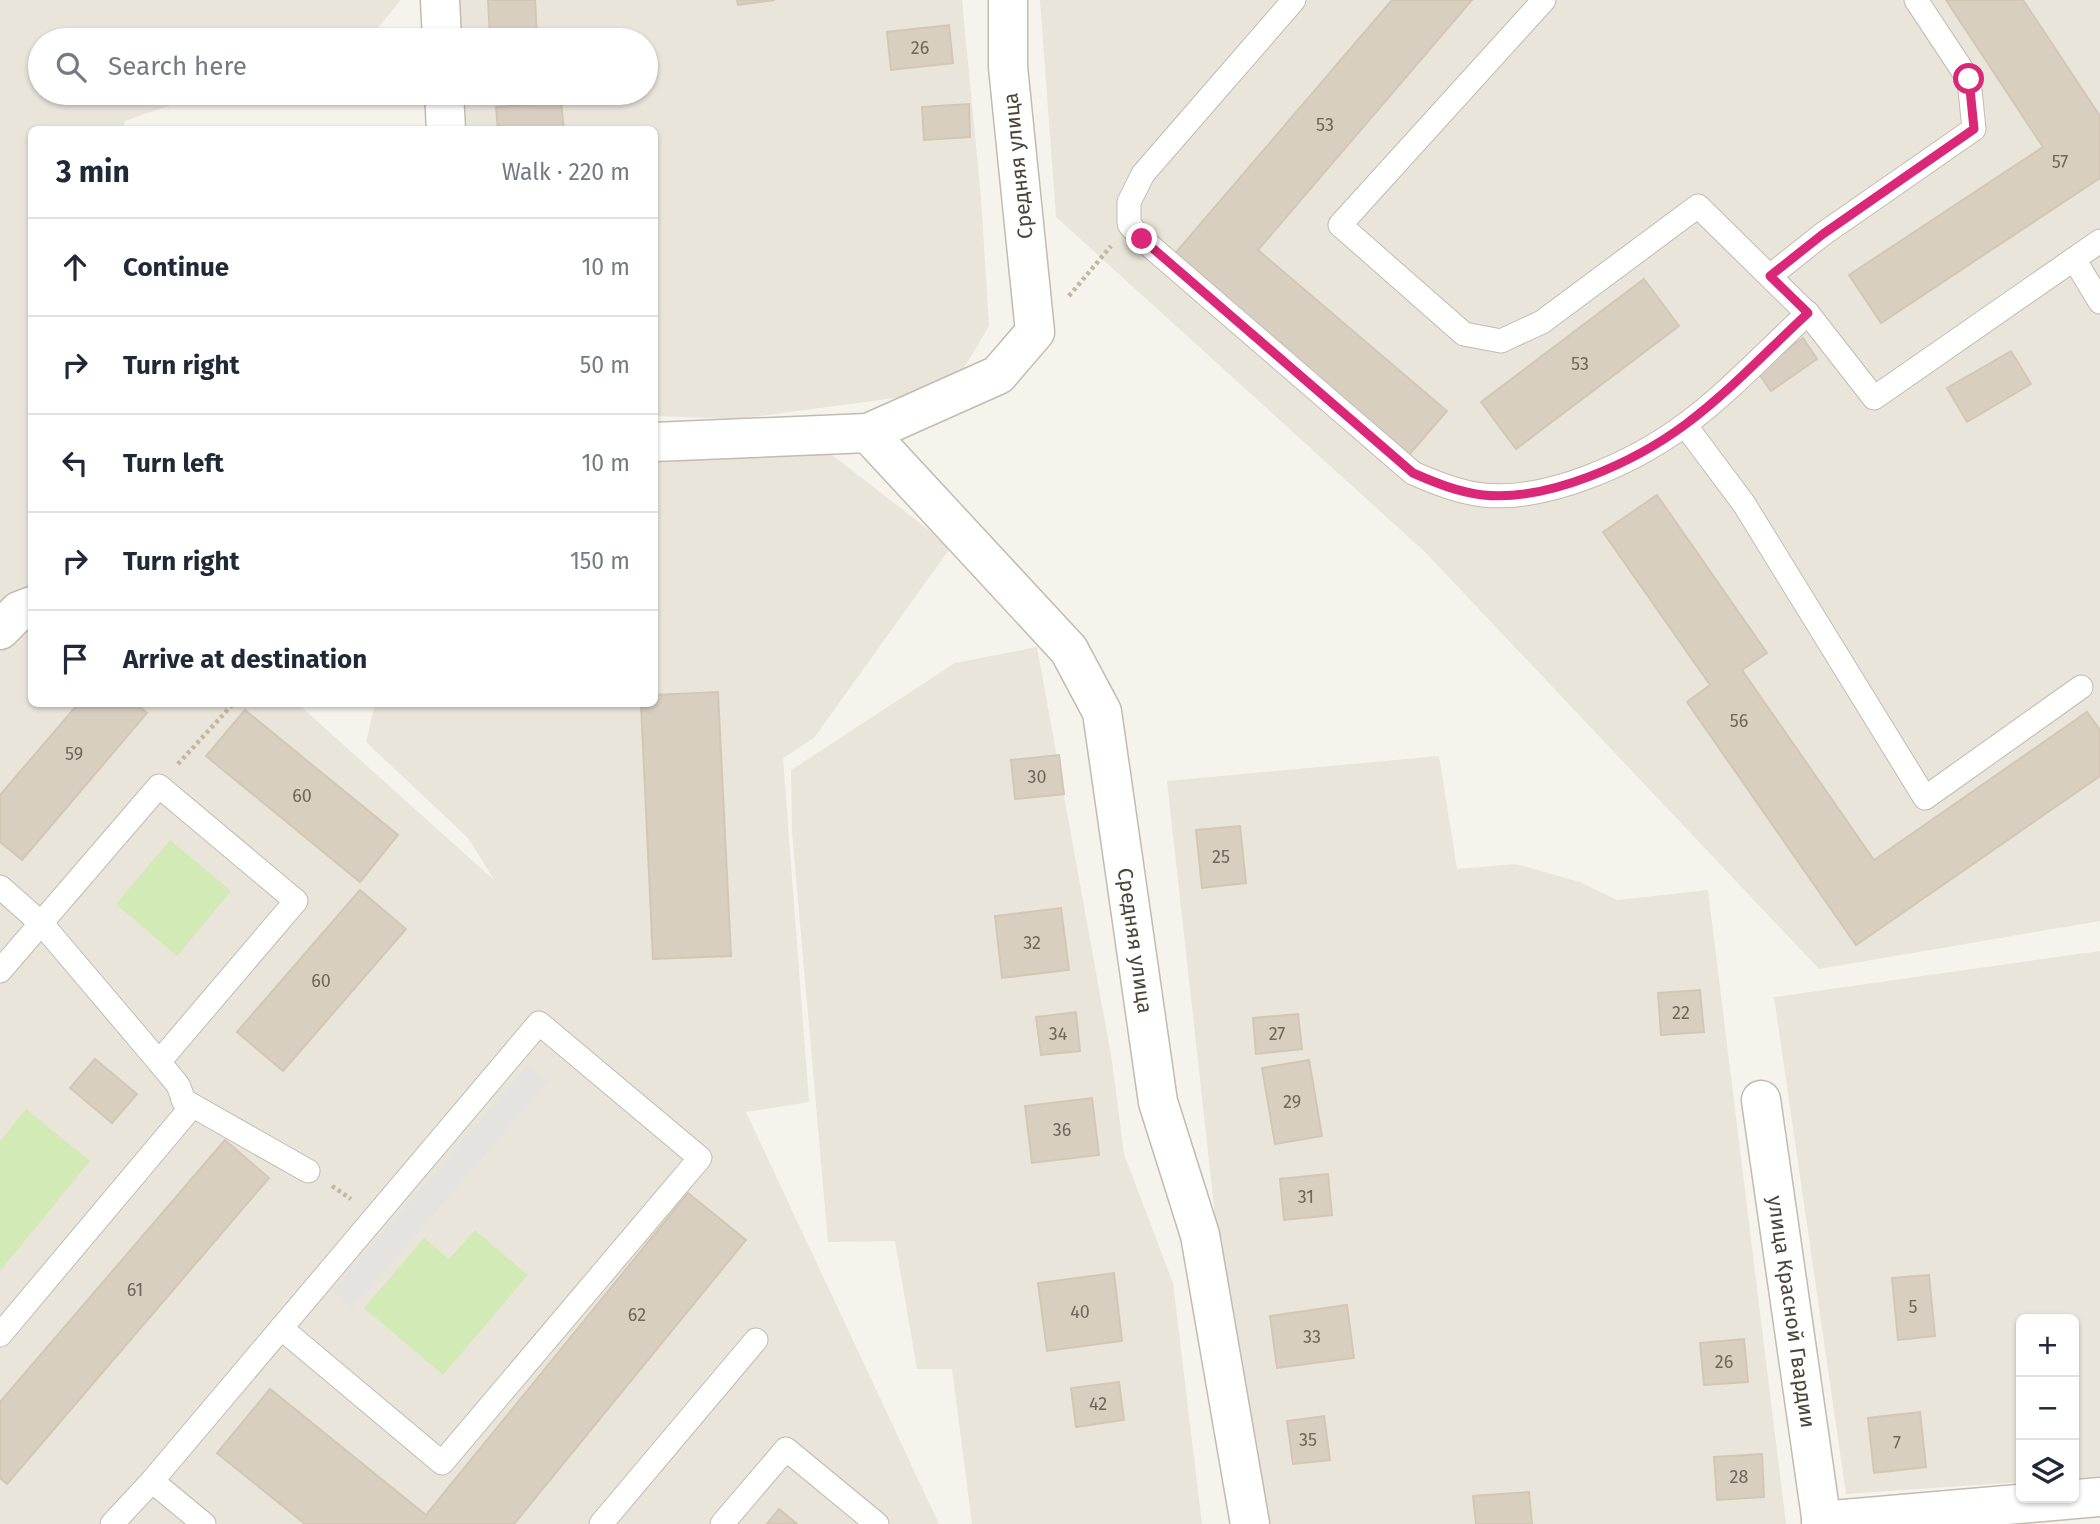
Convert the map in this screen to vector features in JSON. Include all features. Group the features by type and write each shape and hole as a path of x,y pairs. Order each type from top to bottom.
{"street":[{"path":"440,0 441,28"},
{"name":"Средняя улица","path":"1009,0 1008,67 1035,332 998,375 868,433 1069,649 1102,712 1158,1102 1200,1235 1250,1524"},
{"path":"445,105 446,126"},
{"path":"658,442 868,433"},
{"path":"0,630 19,611 28,608"},
{"name":"улица Красной Гвардии","path":"1761,1100 1821,1522"},
{"path":"1821,1522 2100,1497"}],"lane":[{"path":"1294,0 1143,174 1129,202 1129,224 1142,239 1413,473 1445,487 1485,495 1557,487 1610,468 1685,425 1808,313"},
{"path":"1544,0 1339,225 1464,334 1501,341 1542,322 1698,206 1808,313 1874,398 2100,241"},
{"path":"1770,276 1823,234 1974,129 1969,79 1916,0"},
{"path":"2074,259 2100,302"},
{"path":"1685,425 1744,504 1925,798 2081,687"},
{"path":"0,971 159,786 296,901 159,1062"},
{"path":"0,887 42,924 159,1062 178,1085 188,1111 0,1335"},
{"path":"112,1524 152,1481 281,1328 539,1023 700,1157 442,1463 281,1328"},
{"path":"183,1100 308,1171"},
{"path":"601,1524 756,1340"},
{"path":"722,1524 786,1449 877,1524"},
{"path":"152,1481 204,1524"}],"path":[{"path":"159,786 230,707"},
{"path":"308,1171 377,1215"}],"shaded area":[{"path":"0,0 401,0 378,28 28,28 28,105 171,105 125,121 124,126 28,126 28,707 301,707 494,880 469,839 366,742 374,707 658,707 658,457 823,448 951,547 814,738 783,758 809,1102 746,1112 939,1524 0,1524"},
{"path":"456,0 962,0 981,198 989,326 955,383 902,397 737,419 658,416 658,126 467,126 465,105 658,105 658,28 459,28"},
{"path":"1040,0 2100,0 2100,921 1819,969 1425,552 1056,217"},
{"path":"1037,647 1112,1061 1124,1154 1173,1283 1202,1524 972,1524 952,1369 917,1369 895,1241 828,1242 792,832 791,770 955,663"},
{"path":"1439,756 1457,869 1516,864 1580,882 1617,900 1708,890 1786,1524 1269,1524 1266,1518 1234,1387 1167,781"},
{"path":"2100,951 2100,1476 2079,1478 2079,1314 2016,1314 2016,1482 1846,1494 1774,997"},
{"path":"528,1065 548,1082 352,1309 332,1291"}],"green space":[{"path":"170,840 231,891 177,956 116,904"},
{"path":"26,1109 90,1161 0,1271 0,1141"},
{"path":"475,1230 528,1275 443,1375 364,1308 424,1238 449,1259"}],"building":[{"path":"488,0 535,0 537,28 489,28"},
{"path":"737,0 775,0 738,5"},
{"path":"1392,0 1472,0 1258,250 1447,411 1407,457 1172,257"},
{"path":"1946,0 2023,0 2100,116 2100,178 1881,323 1849,275 2043,147"},
{"path":"949,25 953,63 891,70 887,32"},
{"path":"969,104 970,137 924,140 922,107"},
{"path":"561,105 564,126 498,126 496,107"},
{"path":"1644,279 1679,326 1516,449 1481,402"},
{"path":"1803,338 1817,359 1771,391 1757,371"},
{"path":"2011,351 2031,384 1967,422 1947,388"},
{"path":"1657,495 1767,653 1742,670 1874,860 2087,712 2100,730 2100,776 1856,945 1687,702 1710,685 1603,532"},
{"path":"718,692 731,956 653,959 641,707 658,707 658,695"},
{"path":"75,707 140,707 147,713 22,860 0,842 0,795"},
{"path":"245,710 398,835 360,882 206,756"},
{"path":"1059,755 1064,794 1015,799 1011,760"},
{"path":"1240,826 1246,883 1202,888 1196,830"},
{"path":"360,890 406,929 283,1071 237,1032"},
{"path":"1061,908 1069,970 1002,978 995,916"},
{"path":"1700,990 1704,1032 1661,1035 1658,993"},
{"path":"1076,1012 1080,1051 1041,1055 1036,1017"},
{"path":"1298,1014 1302,1049 1256,1054 1253,1018"},
{"path":"95,1059 137,1094 112,1123 70,1088"},
{"path":"1309,1060 1322,1136 1275,1144 1262,1068"},
{"path":"1092,1098 1099,1155 1032,1163 1025,1106"},
{"path":"225,1140 269,1178 7,1484 0,1478 0,1402"},
{"path":"1328,1174 1332,1215 1284,1220 1280,1179"},
{"path":"688,1193 746,1240 514,1524 305,1524 217,1453 270,1389 426,1515"},
{"path":"1114,1273 1122,1341 1047,1351 1038,1283"},
{"path":"1929,1275 1935,1336 1898,1340 1892,1278"},
{"path":"1347,1305 1354,1358 1277,1368 1270,1316"},
{"path":"1744,1339 1748,1382 1704,1385 1700,1343"},
{"path":"1119,1382 1124,1420 1076,1427 1071,1388"},
{"path":"1920,1412 1926,1467 1874,1473 1868,1418"},
{"path":"1324,1416 1330,1460 1293,1464 1287,1421"},
{"path":"1762,1454 1764,1497 1717,1500 1714,1457"},
{"path":"1529,1492 1532,1524 1476,1524 1473,1496"},
{"path":"779,1509 797,1524 767,1524"}],"route":[{"path":"1142,239 1413,473 1445,487 1485,495 1526,493 1557,487 1610,468 1685,425 1808,313 1770,276 1823,234 1974,129 1969,79"}]}
